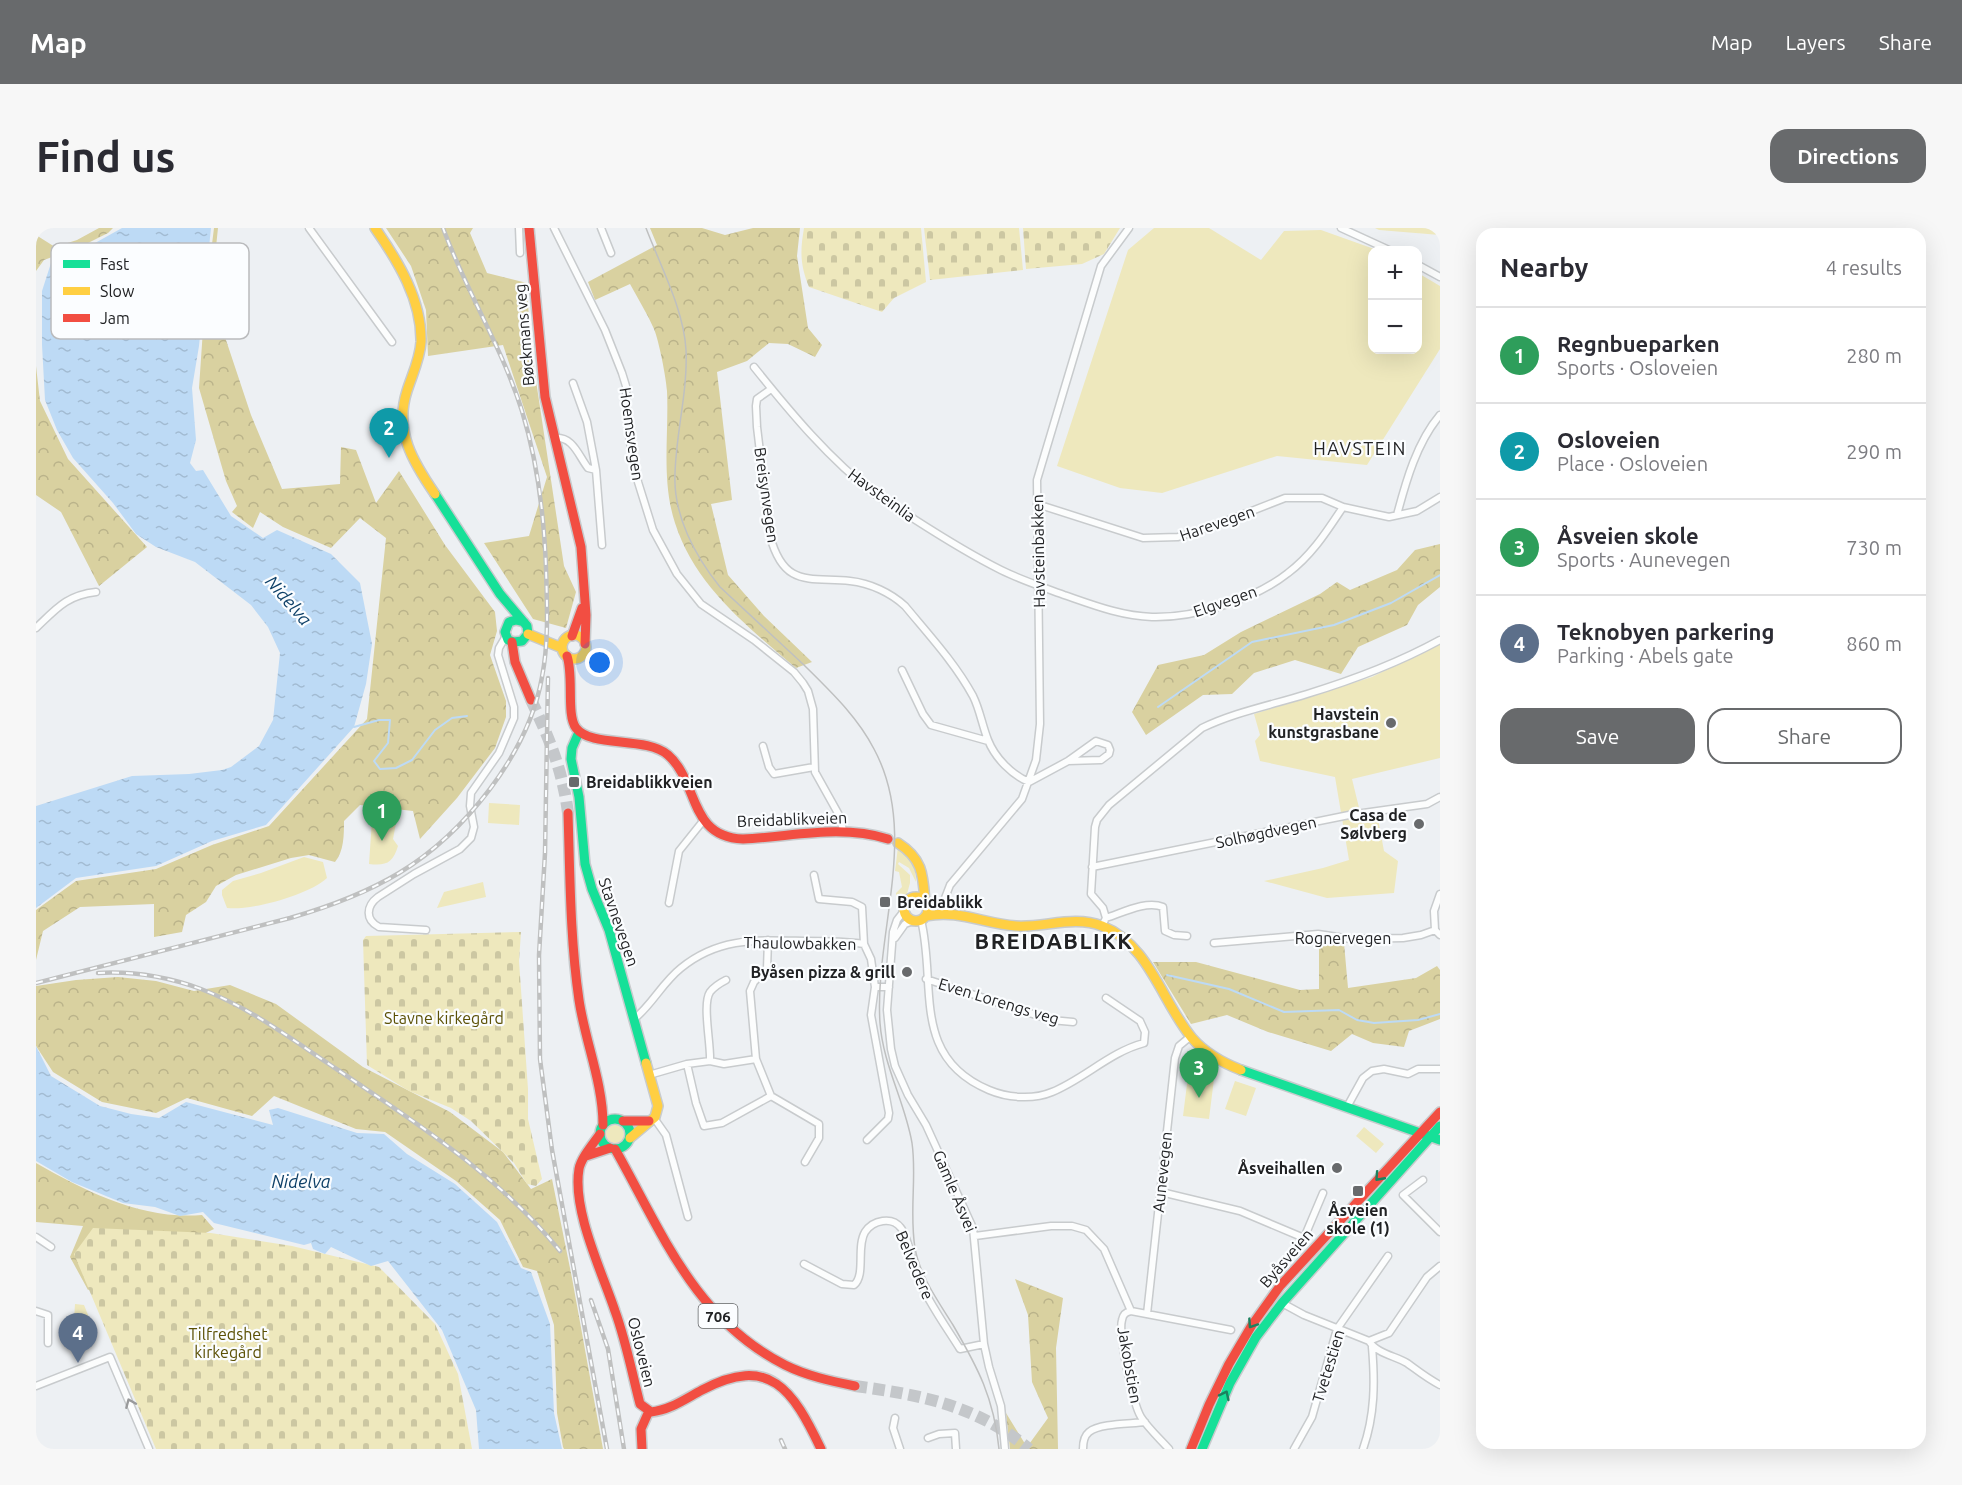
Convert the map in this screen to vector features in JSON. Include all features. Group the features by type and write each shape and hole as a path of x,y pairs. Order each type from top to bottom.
{"main road":[{"path":"375,228 392,252 403,275 417,313 421,333 419,358 403,409 402,421 406,444 416,466 500,594 524,622 526,636 519,670"},
{"name":"Bøckmans veg","path":"529,228 542,383 581,547 586,615 584,653 581,656"},
{"path":"500,594 515,662 531,700"},
{"name":"Bøckmans veg","path":"566,645 578,623 584,603"},
{"path":"507,625 516,620 524,622"},
{"path":"526,636 566,645 580,637 585,644"},
{"path":"509,639 520,642 526,636"},
{"path":"566,645 573,658 581,656 573,685"},
{"path":"566,645 573,685 573,722 579,732 590,737 651,745 667,754 679,769 703,821"},
{"name":"Stavnevegen","path":"579,732 572,748 571,759 578,788 585,864 592,889 609,930 650,1075 658,1106 652,1120"},
{"name":"706","path":"568,813 573,960 581,1013 603,1108 602,1142 613,1149 635,1183 674,1257 703,1298 734,1332 750,1347 783,1366 817,1379 855,1386"},
{"name":"Breidablikveien","path":"703,821 718,832 736,839 843,830 865,832 888,839"},
{"path":"898,843 909,850 924,877 926,903 920,919"},
{"path":"912,898 918,885 920,867"},
{"path":"944,911 920,919 906,916 904,910 907,901 912,898 921,898 926,903 944,911 1015,926 1104,922 1137,952 1191,1036 1225,1064 1440,1140"},
{"name":"706","path":"597,1078 609,1104 629,1128 627,1152 635,1183"},
{"name":"Byåsveien","path":"1202,1449 1218,1408 1242,1360 1282,1303 1425,1136 1440,1112"},
{"path":"601,1129 610,1120 652,1120"},
{"path":"584,1157 625,1146 652,1120"},
{"name":"Byåsveien","path":"1191,1449 1213,1392 1256,1317 1280,1286 1408,1144 1440,1126"},
{"name":"Osloveien","path":"601,1129 579,1166 578,1179 586,1227 616,1312 638,1400 649,1411 662,1411 737,1375 760,1376 772,1380 789,1395 802,1413 821,1449"},
{"path":"642,1449 641,1429 649,1411"}],"street":[{"path":"309,228 392,342"},
{"path":"519,228 520,254"},
{"name":"Hoemsvegen","path":"554,228 601,321 622,373 628,399 627,422 631,448 638,482 653,530 677,574 701,604 754,640 794,672 803,683 808,691 813,710 814,766 818,780 839,815 843,830"},
{"path":"601,228 611,253"},
{"name":"Havsteinbakken","path":"944,911 945,898 951,885 1022,799 1036,760 1040,724 1037,480 1101,266 1129,228"},
{"path":"1341,228 1380,246"},
{"path":"1422,267 1440,277"},
{"name":"Havsteinlia","path":"754,367 799,423 877,495 1002,571 1040,585"},
{"path":"573,382 586,422 596,470 602,545"},
{"name":"Breisynvegen","path":"771,389 757,399 756,406 770,536 778,557 787,570 801,578 851,581 870,586 898,599 949,660 973,695 988,741 1011,772 1029,782"},
{"path":"1397,515 1414,463 1431,426 1440,415"},
{"path":"554,438 562,438 570,442 588,468 596,470"},
{"name":"Harevegen","path":"1037,504 1143,538 1178,537 1286,498 1322,498 1343,507 1389,517 1418,511 1440,497"},
{"name":"Elgvegen","path":"1040,585 1105,610 1151,617 1199,612 1235,601 1265,588 1288,574 1315,547 1343,507"},
{"path":"36,628 67,599 80,593 96,592"},
{"path":"426,930 379,927 369,919 369,909 378,897 460,849 471,838 474,827 470,806 471,793 499,753 514,718 498,656 500,644 509,639"},
{"path":"1187,936 1168,934 1165,931 1163,907 1156,904 1147,905 1104,922 1104,908 1091,894 1095,827 1096,820 1101,813 1202,728 1239,713 1346,681 1415,653 1440,640"},
{"path":"902,670 923,714 931,725 988,741"},
{"path":"1029,782 1068,761 1096,741 1103,742 1110,750 1109,754 1101,760 1068,761"},
{"path":"763,746 769,767 774,774 814,766"},
{"name":"Solhøgdvegen","path":"1092,867 1349,815 1427,804 1440,797"},
{"path":"669,903 679,851 703,821"},
{"path":"814,875 819,899 852,902 862,907 864,944"},
{"path":"1440,894 1434,911 1435,930 1440,935"},
{"name":"Gamle Åsvei","path":"904,910 894,925 888,1032 895,1066 908,1095 926,1125 975,1236 984,1344 1001,1406 1005,1449"},
{"path":"893,941 901,928 920,919 925,938 926,979 931,1018 938,1040 945,1055 960,1074 992,1092 1010,1096 1036,1096 1051,1092 1118,1052 1144,1043 1145,1032 1140,1021 1106,998"},
{"name":"Rognervegen","path":"1214,943 1318,934 1351,939 1403,938 1435,930"},
{"path":"768,940 767,969 754,982 750,991 756,1059 771,1096 819,1124 819,1138 805,1162"},
{"name":"Thaulowbakken","path":"634,1019 650,1004 671,976 696,958 735,942 768,940 864,944 872,959 875,987 871,1015 889,1113 888,1119 867,1140"},
{"name":"Even Lorengs veg","path":"926,979 1051,1020 1073,1022"},
{"path":"710,1060 711,1045 707,1004 709,993 726,980"},
{"path":"875,987 889,987"},
{"name":"Aunevegen","path":"1147,1314 1175,1058 1179,1046 1191,1036"},
{"path":"650,1075 710,1060 724,1064 756,1059"},
{"path":"687,1064 704,1126 722,1123 771,1096"},
{"path":"1347,1107 1363,1078 1372,1071 1384,1069 1408,1074 1418,1069 1440,1069"},
{"name":"Stavnevegen","path":"652,1120 666,1135 688,1217"},
{"path":"1423,1180 1403,1195 1440,1232"},
{"path":"1161,1191 1240,1211 1304,1238 1323,1193"},
{"name":"Belvedere","path":"804,1264 842,1284 854,1285 859,1277 861,1244 865,1232 876,1223 886,1220 896,1223 904,1233 921,1285 960,1349 984,1344"},
{"path":"975,1236 1051,1226 1072,1226 1086,1230 1104,1249 1131,1311 1231,1330"},
{"path":"36,1237 51,1247"},
{"name":"Tvetestien","path":"1294,1449 1312,1417 1338,1329 1388,1256"},
{"path":"1371,1344 1389,1333 1427,1276 1440,1266"},
{"path":"1282,1303 1371,1344 1440,1385"},
{"path":"36,1311 48,1315 48,1343"},
{"name":"Jakobstien","path":"1131,1311 1122,1317 1122,1335 1137,1407 1145,1422"},
{"path":"1363,1449 1375,1396 1371,1344"},
{"path":"36,1386 110,1357 149,1449"},
{"path":"895,1418 893,1428 900,1449"},
{"path":"1083,1449 1084,1439 1088,1432 1098,1428 1145,1422 1169,1449"},
{"path":"928,1438 939,1434 955,1433 956,1449"}],"green space":[{"path":"99,228 113,228 88,243 68,243"},
{"path":"214,228 218,228 216,243 212,243"},
{"path":"386,228 473,228 470,233 487,273 527,283 530,341 564,566 576,592 566,628 533,619 484,543 529,536 547,477 503,345 428,356 426,310 411,266"},
{"path":"650,228 702,228 725,235 753,228 800,228 797,256 808,328 822,345 815,357 788,344 769,343 747,361 717,372 732,500 711,504 728,575 764,616 812,662 796,668 725,604 709,586 684,546 675,523 668,490 667,391 654,329 630,284 595,300 588,282 657,245"},
{"path":"804,228 921,228 926,282 894,298 882,312 809,287 802,258"},
{"path":"924,228 1019,228 1023,270 930,280"},
{"path":"1023,228 1120,228 1104,254 1082,264 1026,269"},
{"path":"1154,228 1209,228 1261,260 1284,231 1321,230 1368,247 1368,354 1422,354 1422,275 1440,286 1440,349 1367,465 1277,456 1162,493 1120,488 1057,466 1128,250"},
{"path":"1375,228 1440,228 1440,235 1379,230"},
{"path":"36,235 51,244 51,257 44,260 36,271"},
{"path":"202,339 226,339 251,415 282,489 340,484 341,447 356,450 376,503 399,471 445,545 495,612 497,631 490,655 506,701 506,717 495,748 457,798 420,839 413,811 360,805 344,821 342,848 335,862 309,855 291,858 236,875 216,886 206,902 186,915 182,932 154,937 154,904 80,907 43,931 36,960 36,910 76,881 156,869 212,845 269,826 367,719 386,538 360,518 331,548 283,527 260,512 253,528 232,512 237,506 226,481 199,388"},
{"path":"36,366 40,401 68,459 147,547 99,586 61,512 36,495"},
{"path":"1440,544 1440,587 1418,605 1407,625 1358,647 1341,674 1295,660 1254,673 1232,694 1203,695 1146,735 1132,712 1158,665 1204,655 1241,632 1320,594 1337,582 1350,590 1397,570 1415,550"},
{"path":"1440,643 1440,758 1352,779 1362,820 1378,819 1384,851 1398,861 1394,893 1327,898 1264,881 1349,860 1335,777 1260,761 1255,741 1260,735 1254,714 1372,677"},
{"path":"489,803 520,805 519,825 488,823"},
{"path":"372,820 396,823 393,839 398,846 391,860 384,864 369,864"},
{"path":"898,847 912,862 916,882 909,868 899,862 898,864 910,875 910,883 907,894 896,899 896,893 902,887 899,872 895,871"},
{"path":"304,857 323,862 327,878 294,896 250,907 227,908 222,890 233,881"},
{"path":"483,882 486,897 437,908 444,892"},
{"name":"Stavne kirkegård","path":"521,932 519,961 528,1119 542,1179 536,1186 527,1184 514,1163 471,1121 451,1108 409,1091 367,1065 363,940 366,936"},
{"path":"1344,943 1348,988 1416,978 1437,966 1440,970 1440,1019 1409,1031 1404,1047 1373,1043 1352,1034 1331,1051 1268,1032 1227,1015 1191,1024 1153,962 1196,962 1300,990 1319,989 1319,944"},
{"path":"118,977 156,981 194,991 230,985 276,1004 363,1067 450,1112 503,1152 531,1189 552,1179 603,1449 564,1449 563,1447 557,1413 554,1325 537,1271 523,1267 500,1220 456,1181 385,1132 356,1129 274,1096 252,1116 187,1098 156,1113 102,1102 53,1072 36,1046 36,986"},
{"path":"1188,1076 1214,1079 1209,1119 1183,1116"},
{"path":"1235,1081 1256,1088 1246,1116 1225,1109"},
{"path":"615,1125 621,1128 624,1134 621,1140 615,1143 609,1140 606,1134 609,1128"},
{"path":"1364,1127 1384,1144 1376,1153 1356,1136"},
{"path":"36,1163 95,1194 116,1202 158,1213 202,1215 214,1229 88,1290 70,1257 83,1226 36,1222"},
{"name":"Tilfredshet kirkegård","path":"93,1228 211,1233 292,1246 379,1267 435,1324 458,1374 472,1449 156,1449 74,1254"},
{"path":"1015,1279 1063,1298 1056,1348 1058,1449 1010,1449 1006,1413 1027,1447 1048,1418 1032,1382 1028,1315"},
{"path":"75,1304 84,1305 93,1327 74,1320"}],"water":[{"name":"Nidelva","path":"122,228 211,228 209,243 95,243"},
{"name":"Nidelva","path":"51,263 51,339 200,339 192,388 196,440 190,463 196,471 203,470 231,516 263,538 277,530 331,554 360,583 372,644 366,684 354,727 266,825 212,841 156,866 76,878 36,908 36,806 132,776 189,774 231,767 259,746 273,720 280,653 268,627 251,605 195,562 156,547 136,534 113,503 73,458 57,430 45,400 42,291"},
{"name":"Nidelva","path":"36,1046 51,1076 100,1106 159,1118 186,1102 273,1125 269,1110 278,1108 357,1133 384,1134 407,1154 455,1184 497,1222 521,1268 531,1272 550,1324 554,1413 562,1449 479,1449 476,1410 442,1330 388,1261 371,1266 331,1247 325,1254 313,1249 311,1243 304,1245 214,1223 203,1212 180,1216 155,1207 123,1203 72,1182 36,1161"}],"waterway":[{"path":"1158,707 1252,642 1334,625 1391,603 1440,575"},
{"path":"354,727 379,720 390,720 388,743 374,761 380,769 396,768 412,760 435,730 452,718 467,716"},
{"path":"1167,975 1229,989 1284,1012 1339,1010 1357,1020 1374,1023 1418,1020 1440,1014"}],"tunnel":[{"path":"531,700 554,755 563,783 568,813"},
{"path":"855,1386 903,1393 947,1404 989,1422 1029,1449"}],"tram line":[{"path":"646,228 671,288 684,335 686,365 677,443 675,489 687,534 702,562 720,587 804,665 851,715 874,749 887,781 894,815 895,849 883,954 880,1023 885,1054 912,1143 915,1248 925,1278 984,1384 997,1431 999,1449"}],"railway":[{"path":"36,983 290,918 359,894 399,873 447,837 490,789 508,762 535,706 542,677 547,622 544,528 528,431 514,387 443,228"},
{"path":"548,678 545,853 539,955 540,1059 552,1150 607,1449"},
{"path":"98,973 137,974 176,981 201,989 255,1015 398,1110 456,1152 510,1198 560,1251"},
{"path":"591,1300 608,1349 624,1449"},
{"path":"781,1440 785,1449"}],"traffic: fast":[{"path":"435,494 500,594 527,626 528,634 522,641 508,640 505,632 509,622 516,620 524,622"},
{"path":"579,732 572,748 571,759 579,797 585,864 592,889 609,930 646,1063"},
{"path":"1241,1070 1440,1140"},
{"path":"615,1119 626,1123 630,1134 626,1145 615,1149 604,1145 600,1134 604,1123 615,1119"},
{"path":"1202,1449 1230,1383 1256,1337 1282,1303 1440,1126"}],"traffic: slow":[{"path":"375,228 400,267 417,311 421,342 404,406 404,433 413,458 435,494"},
{"path":"528,634 562,648"},
{"path":"574,635 582,639 586,647 582,655 574,659 566,655 562,647 566,639 574,635"},
{"path":"898,843 912,855 920,868 925,902"},
{"path":"916,897 921,898 927,904 928,909 927,914 921,920 916,921 911,920 905,914 904,909 905,904 911,898 916,897"},
{"path":"926,916 949,914 1016,926 1070,922 1102,926 1132,946 1192,1038 1215,1057 1241,1070"},
{"path":"630,1138 655,1117 658,1106 646,1063"}],"traffic: jam":[{"path":"529,228 545,397 581,547 586,615 585,644"},
{"path":"572,636 582,608"},
{"path":"512,642 515,662 531,700"},
{"path":"567,656 571,714 576,728 583,734 594,738 633,743 658,749 668,755 678,766 703,819 712,829 725,836 743,839 834,832 852,832 888,839"},
{"path":"568,813 576,977 600,1094 603,1125"},
{"path":"1191,1449 1229,1364 1252,1325 1280,1286 1440,1112"},
{"path":"623,1121 649,1121"},
{"path":"600,1134 580,1165 578,1185 580,1203 590,1241 622,1334 640,1404 651,1412 658,1411 671,1407 725,1380 745,1376 762,1377 776,1384 789,1395 811,1428 821,1449"},
{"path":"586,1156 610,1148"},
{"path":"615,1149 665,1242 704,1298 727,1324 753,1346 793,1369 855,1386"},
{"path":"642,1449 641,1429 649,1411"}],"place":[{"name":"Osloveien","path":"389,458"},
{"name":"Havstein kunstgrasbane","path":"1391,723"},
{"name":"Breidablikkveien","path":"574,782"},
{"name":"Casa de Sølvberg","path":"1419,824"},
{"name":"Regnbueparken","path":"382,841"},
{"name":"Breidablikk","path":"885,902"},
{"name":"Byåsen pizza & grill","path":"907,972"},
{"name":"Åsveien skole","path":"1199,1098"},
{"name":"Åsveihallen","path":"1337,1168"},
{"name":"Åsveien skole (1)","path":"1358,1191"},
{"name":"Teknobyen parkering","path":"78,1363"}],"district":[{"name":"HAVSTEIN","path":"1360,448"},
{"name":"BREIDABLIKK","path":"1054,940"}]}
